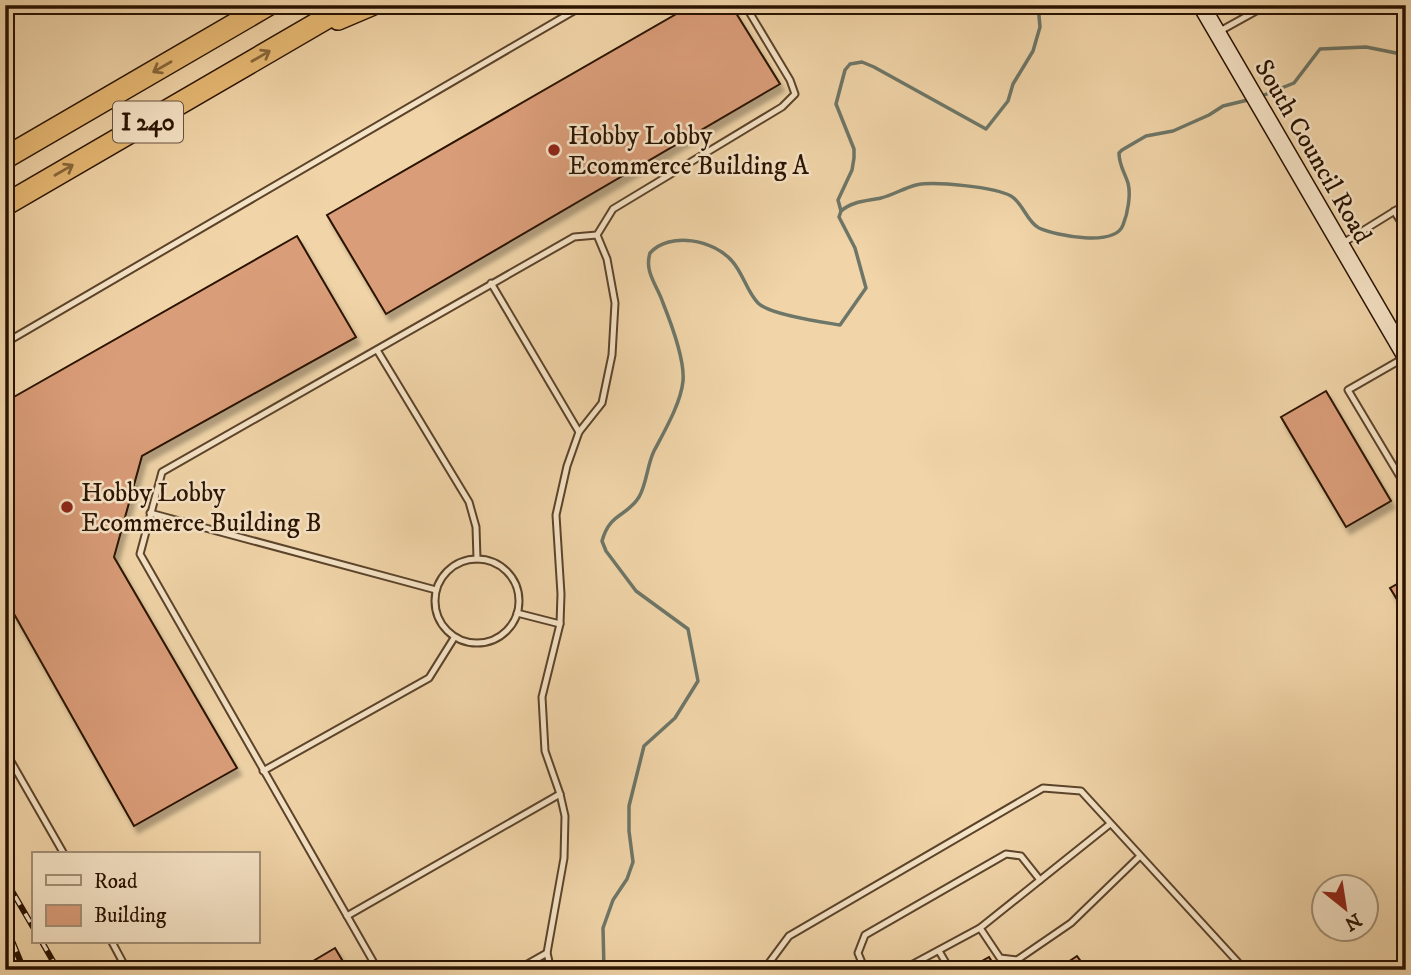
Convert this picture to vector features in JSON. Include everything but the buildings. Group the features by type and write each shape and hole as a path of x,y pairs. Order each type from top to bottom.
{"highway":[{"name":"I 240","path":"5,205 349,5"},
{"path":"291,39 370,5"},
{"name":"I 240","path":"5,158 266,6"}],"main road":[{"name":"South Council Road","path":"1201,5 1340,245 1399,328 1406,357"}],"lane":[{"path":"5,343 584,5"},
{"path":"597,235 613,209 782,107 795,94 790,80 745,5"},
{"path":"1217,32 1267,5"},
{"path":"1340,245 1406,204"},
{"path":"1394,211 1406,230"},
{"path":"377,970 140,554 162,472 574,237 597,235"},
{"path":"551,970 547,953 564,858 565,816 545,751 542,697 560,624 556,515 566,466 579,432 601,403 612,355 615,303 607,259 597,235"},
{"path":"491,283 579,432"},
{"path":"377,350 469,502 476,527 477,559"},
{"path":"1406,357 1348,390 1406,487"},
{"path":"150,513 436,590"},
{"path":"477,559 488,560 507,571 518,590 517,613 511,625 490,641 477,643 454,638 443,625 437,614 436,590 440,580 456,565 477,559"},
{"path":"517,613 560,624"},
{"path":"263,771 429,678 454,638"},
{"path":"5,751 63,852"},
{"path":"771,970 769,963 789,936 1043,788 1081,792 1245,970"},
{"path":"347,916 560,794"},
{"path":"902,970 980,928 1110,824"},
{"path":"865,970 858,953 866,935 1006,854 1021,856 1040,880"},
{"path":"980,928 1000,958 1017,960 1071,923 1140,856"},
{"path":"113,944 127,970"},
{"path":"939,951 950,970"},
{"path":"517,970 547,953"}],"waterway":[{"path":"604,970 603,928 613,900 627,879 633,862 629,806 644,746 675,718 698,681 688,629 636,591 606,551 602,541 609,525 639,497 652,456 682,390 680,352 650,272 650,253 669,242 680,240 703,243 732,261 754,299 764,307 797,317 840,325 866,288 855,248 839,217 841,211 838,200 852,170 854,158 854,149 836,104 845,70 850,64 862,62 874,67 986,129 1008,101 1013,84 1033,51 1040,27 1038,5"},
{"path":"1259,97 1294,83 1320,49 1366,47 1406,55"},
{"path":"841,211 855,203 885,197 916,185 965,186 1011,196 1035,225 1047,231 1085,238 1109,236 1118,232 1123,225 1128,204 1128,183 1119,157 1122,150 1146,136 1173,131 1223,106 1252,99"}],"railway":[{"path":"5,879 32,925"},
{"path":"5,924 24,970"},
{"path":"43,944 58,970"}],"place":[{"name":"Hobby Lobby Ecommerce Building A","path":"554,150"},
{"name":"Hobby Lobby Ecommerce Building B","path":"67,507"}]}
